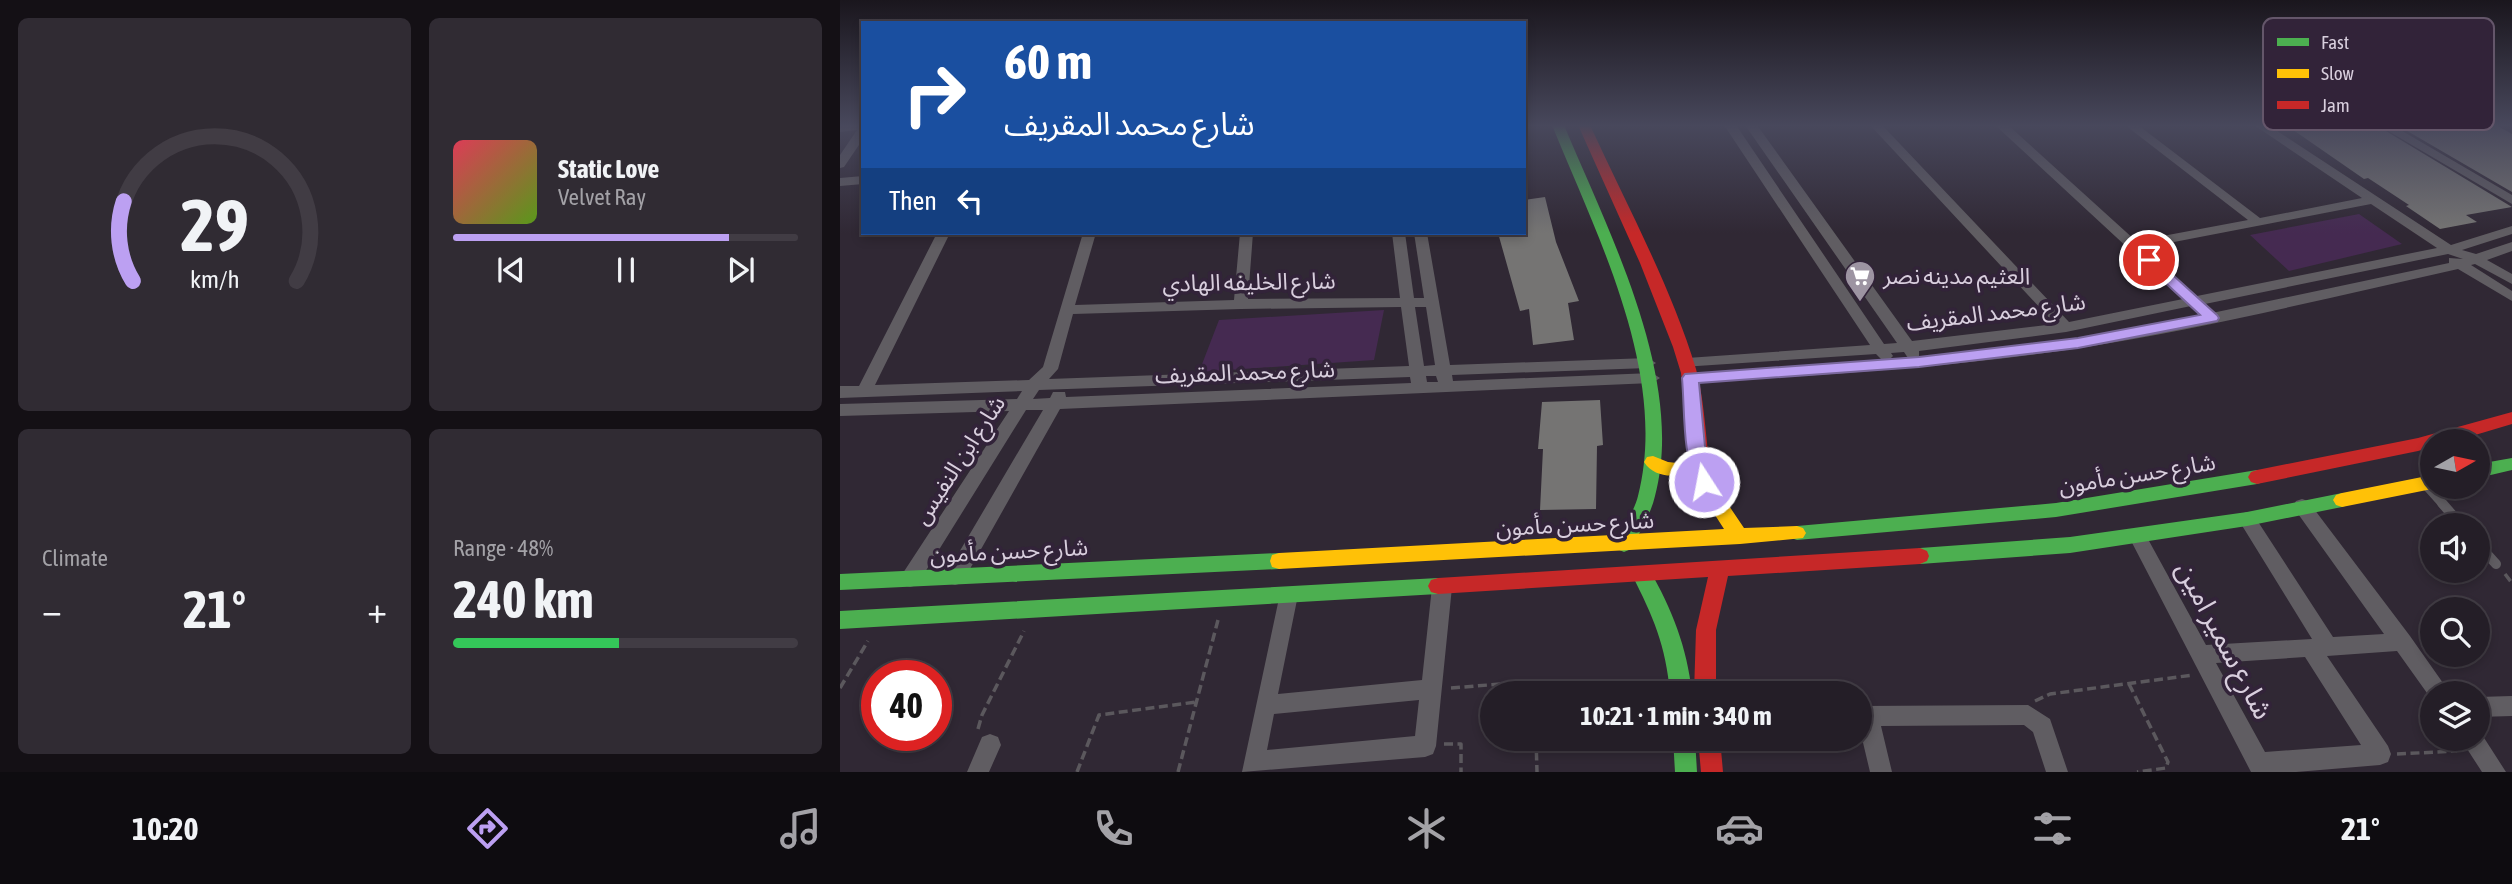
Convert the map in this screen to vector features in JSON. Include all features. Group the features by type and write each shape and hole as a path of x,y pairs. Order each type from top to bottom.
{"main road":[{"path":"1572,161 1633,314 1650,370 1655,418 1648,503 1624,544"},
{"path":"1600,161 1688,371 1698,457 1710,496 1740,537"},
{"path":"1593,213 1622,208"},
{"name":"شارع حسن مأمون","path":"840,582 1624,544 1740,537 2056,510 2159,495 2384,452 2512,418"},
{"path":"1653,462 1667,470 1676,471 1691,465 1698,457"},
{"path":"2490,469 2512,464"},
{"path":"840,620 1642,575 2070,545 2247,519 2420,484"},
{"path":"1682,681 1688,631 1708,602 1720,570"},
{"path":"1642,575 1662,606 1688,631 1702,681"},
{"path":"1683,771 1684,751"},
{"path":"1710,751 1712,772"}],"street":[{"path":"1754,161 1891,365"},
{"path":"1776,161 1919,362"},
{"path":"1910,161 2066,327"},
{"path":"2040,161 2211,318"},
{"path":"2178,161 2258,222"},
{"path":"2314,161 2449,250 2476,259 2512,280"},
{"path":"2445,161 2512,200"},
{"path":"840,183 861,180"},
{"path":"2133,246 2373,200"},
{"name":"شارع محمد المقريف","path":"1688,371 2066,327 2449,250 2512,230"},
{"path":"841,410 942,235"},
{"name":"شارع ابن النفيس","path":"910,579 1021,405 1050,369 1088,235"},
{"path":"1241,304 1246,235"},
{"path":"1398,235 1418,380"},
{"path":"1421,235 1444,380"},
{"name":"شارع محمد المقريف","path":"1688,371 1891,365 2078,343 2211,318 2459,265 2512,247"},
{"path":"2449,250 2450,256 2459,265 2512,297"},
{"name":"شارع الخليفه الهادي","path":"1067,310 1241,304 1432,302"},
{"path":"955,577 1066,384 1062,374 1050,369"},
{"name":"شارع محمد المقريف","path":"853,391 1066,384 1444,380 1650,370"},
{"name":"شارع محمد المقريف","path":"841,410 1021,405 1418,380"},
{"path":"869,408 882,390"},
{"path":"2302,506 2431,681"},
{"path":"2247,519 2380,754 2261,768"},
{"name":"شارع سمير امين","path":"2137,535 2261,768"},
{"path":"1288,595 1252,767 1425,746 1442,587"},
{"path":"2206,663 2319,647 2403,642"},
{"path":"1265,705 1431,689"},
{"path":"2490,707 2512,706"},
{"path":"1872,716 2019,713 2036,719 2042,726 2057,772"},
{"path":"1872,742 1881,772"},
{"path":"978,772 989,745"},
{"path":"2480,751 2495,772"}],"lane":[{"path":"2441,499 2452,513"},
{"path":"2490,557 2496,564"}],"path":[{"path":"1178,772 1224,599"},
{"path":"989,745 982,741 978,725 1035,609"},
{"path":"840,688 883,618"},
{"path":"2019,713 2036,699 2050,694 2129,684 2206,663"},
{"path":"2129,684 2168,762 2166,768 2137,772"},
{"path":"1431,689 1480,685"},
{"path":"1077,772 1099,715 1196,702"},
{"path":"1425,746 1461,744 1461,772"},
{"path":"2380,754 2420,750"},
{"path":"1536,751 1537,772"}],"shaded area":[{"path":"2359,214 2402,244 2289,271 2250,235"},
{"path":"1384,310 1374,360 1199,372 1219,320"}],"building":[{"path":"2338,161 2436,161 2512,207 2466,215 2477,222 2440,229 2368,178 2364,179"},
{"path":"2459,161 2512,161 2512,192"},
{"path":"1545,197 1556,242 1579,301 1568,303 1574,340 1533,345 1529,309 1520,311 1499,235 1526,235 1526,200"},
{"path":"1600,400 1603,445 1597,446 1596,509 1540,510 1543,449 1538,449 1542,402"}],"traffic: fast":[{"path":"1573,161 1620,278 1638,334 1651,391 1654,446 1646,498 1624,544"},
{"path":"2490,469 2512,464"},
{"path":"1797,533 2056,510 2257,477"},
{"path":"1920,556 2070,545 2247,519 2342,500"},
{"path":"840,582 1279,561"},
{"path":"1642,575 1669,632 1680,681"},
{"path":"840,620 1438,586"},
{"path":"1685,751 1686,772"}],"traffic: slow":[{"path":"1653,462 1665,468 1677,469 1698,457"},
{"path":"1700,459 1715,501 1740,537"},
{"path":"2342,500 2420,484"},
{"path":"1279,561 1797,533"}],"traffic: jam":[{"path":"1600,161 1647,263 1681,347 1689,373 1700,459"},
{"path":"2257,477 2418,444 2512,418"},
{"path":"1438,586 1920,556"},
{"path":"1705,681 1706,630 1720,570"},
{"path":"1710,751 1712,772"}],"place":[{"name":"العثيم مدينه نصر","path":"1860,303"}],"route":[{"path":"1704,482 1698,457 1690,378 1919,362 2078,343 2211,318 2149,260"}]}
